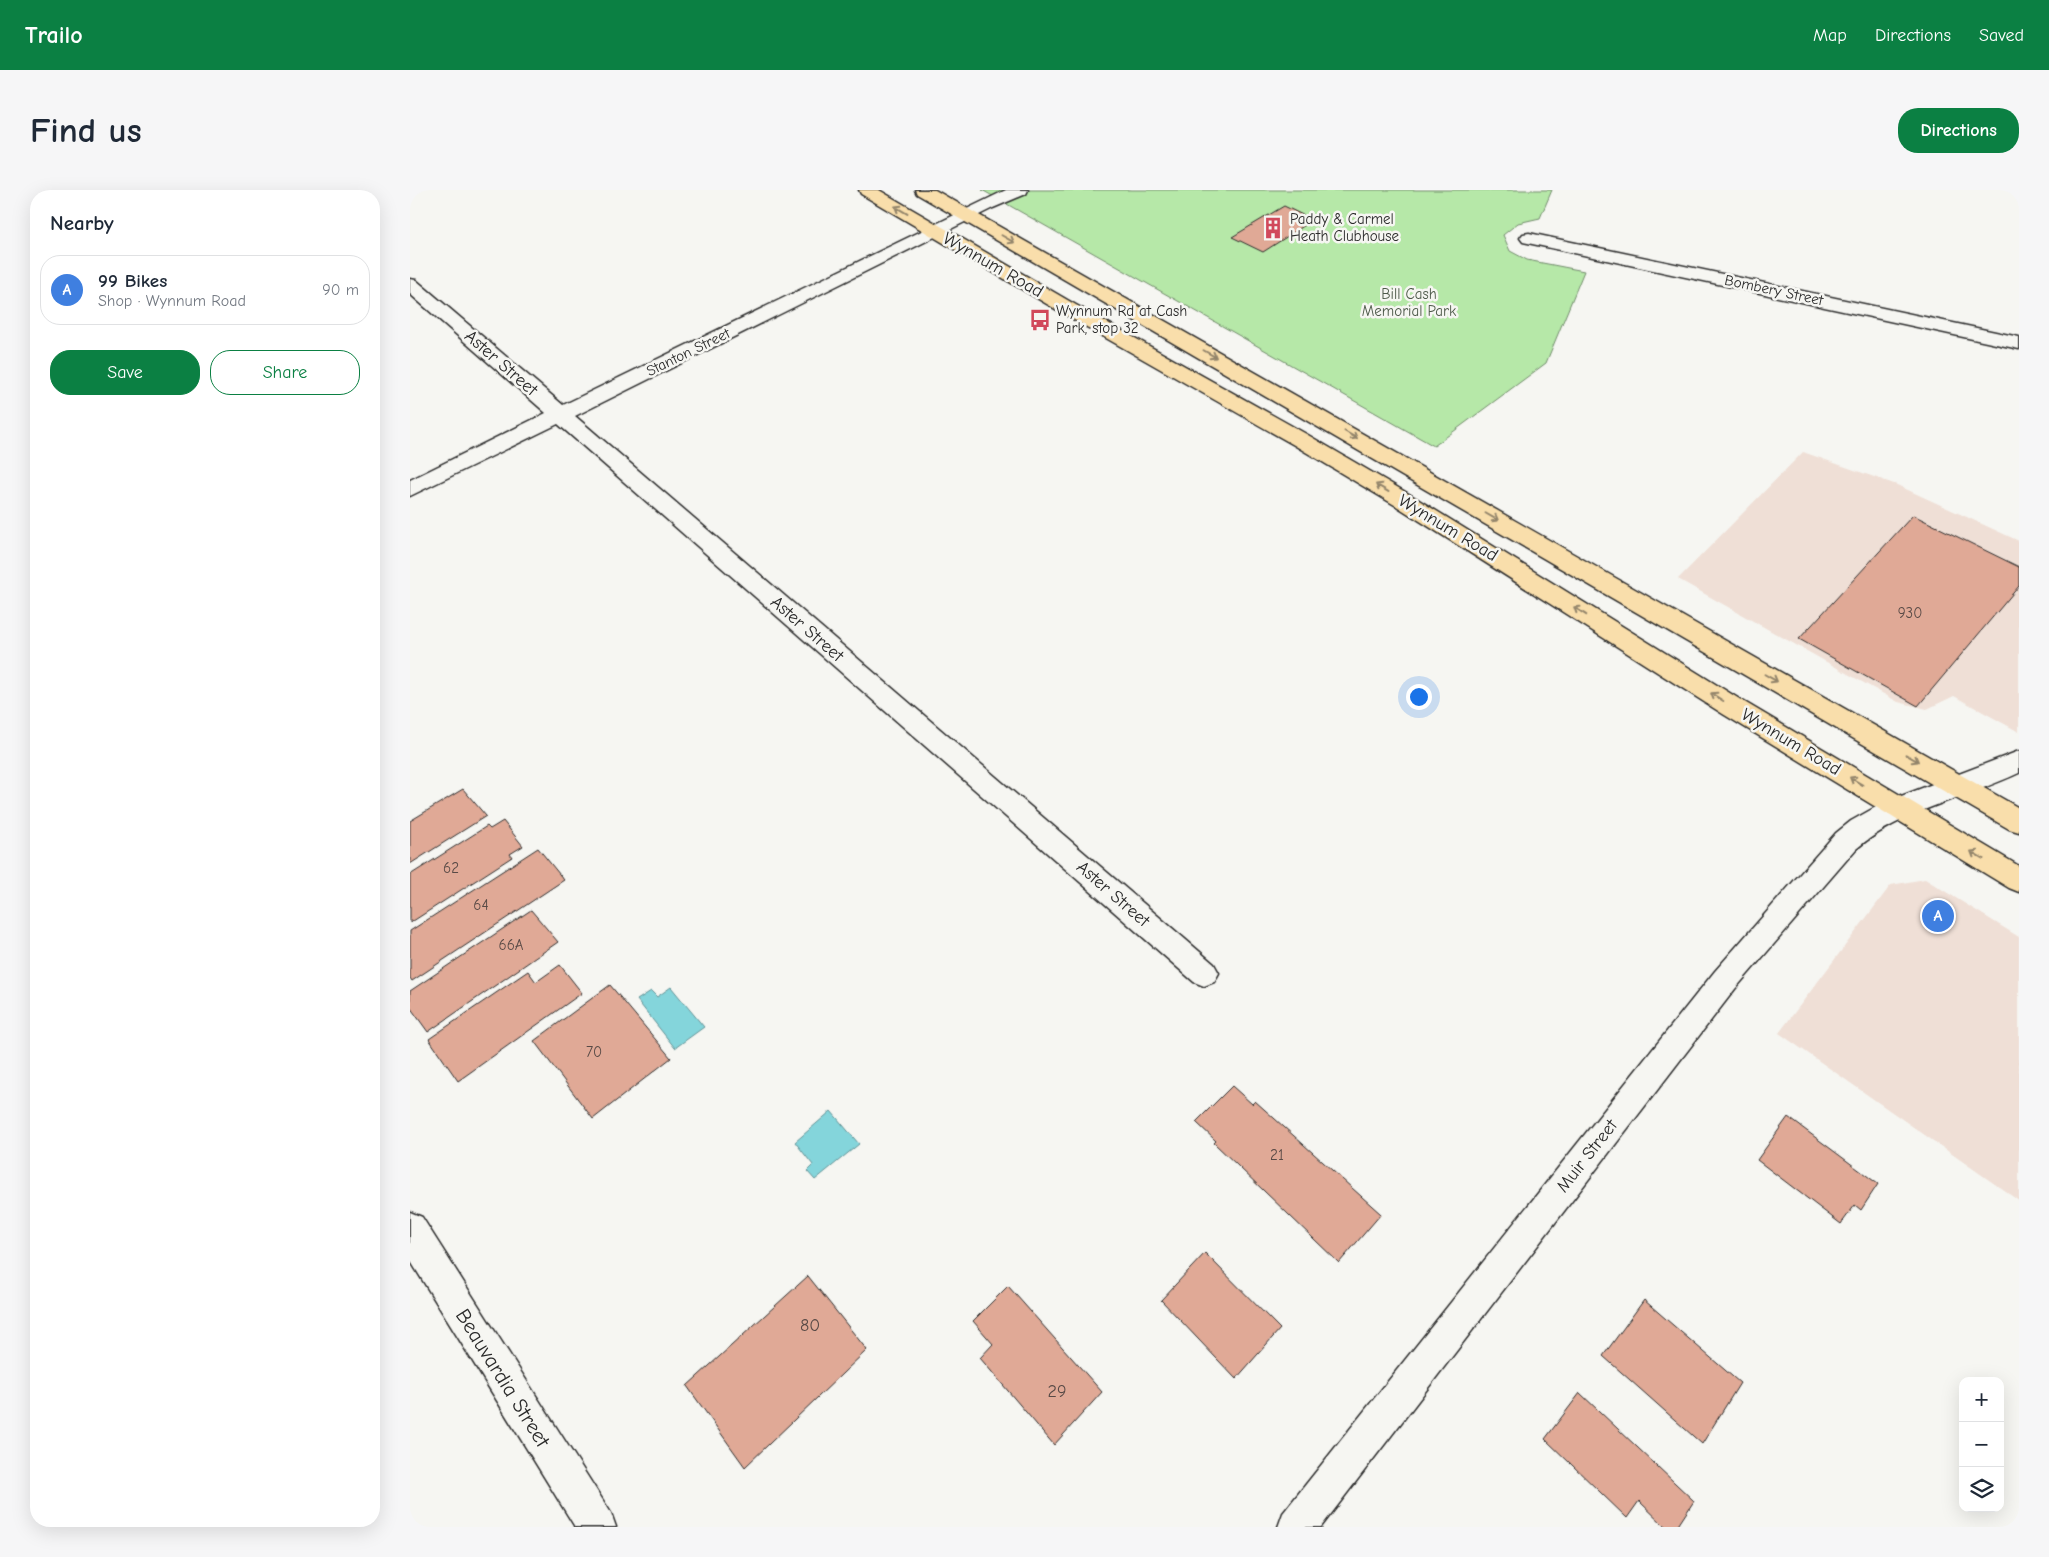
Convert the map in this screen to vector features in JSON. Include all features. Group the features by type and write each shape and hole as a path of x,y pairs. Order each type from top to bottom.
{"main road":[{"name":"Wynnum Road","path":"868,190 1406,502 1732,707 2019,880"},
{"name":"Wynnum Road","path":"924,190 2019,821"}],"street":[{"name":"Stanton Street","path":"410,489 966,214 1020,190"},
{"name":"Bombery Street","path":"1529,238 2019,343"},
{"name":"Aster Street","path":"410,284 1204,973"},
{"name":"Muir Street","path":"1297,1527 1725,980 1846,841 1865,825 1898,806 1959,786 2019,761"},
{"name":"Beauvardia Street","path":"410,1229 597,1527"}],"shaded area":[{"path":"1803,452 1897,485 2019,541 2019,732 1954,696 1927,709 1898,702 1678,579"},
{"path":"1925,879 2019,937 2019,1201 1779,1033 1891,885"}],"green space":[{"name":"Bill Cash Memorial Park","path":"982,190 1552,190 1540,218 1518,223 1503,235 1510,251 1527,260 1584,271 1546,363 1434,446"}],"water":[{"path":"671,987 704,1027 675,1048 637,1000 651,991 657,997"},
{"path":"831,1111 859,1144 815,1180 807,1171 813,1165 795,1142"}],"building":[{"name":"Paddy & Carmel Heath Clubhouse","path":"1284,206 1313,220 1263,252 1232,237"},
{"path":"1913,515 2019,567 2019,586 1918,706 1799,639"},
{"path":"463,789 486,816 410,864 410,821"},
{"path":"503,821 523,846 510,854 512,857 410,923 410,875 487,826 490,829"},
{"path":"538,848 564,880 412,981 410,978 410,931"},
{"path":"531,910 558,942 428,1032 410,1007 410,991"},
{"path":"560,965 582,993 458,1081 429,1039 528,971 536,982"},
{"path":"610,985 671,1058 593,1119 534,1041"},
{"path":"1232,1086 1252,1104 1255,1101 1381,1214 1339,1263 1214,1143 1216,1141 1196,1122"},
{"path":"1788,1117 1878,1184 1861,1210 1855,1205 1841,1224 1757,1160"},
{"path":"1205,1253 1280,1329 1236,1379 1161,1300"},
{"path":"808,1276 867,1350 745,1467 687,1386"},
{"path":"1008,1286 1102,1392 1054,1445 980,1358 993,1344 973,1321"},
{"path":"1644,1300 1740,1383 1702,1444 1603,1356"},
{"path":"1580,1393 1694,1501 1677,1527 1666,1527 1639,1501 1627,1518 1545,1439"}],"place":[{"name":"Paddy & Carmel Heath Clubhouse","path":"1273,228"},
{"name":"Wynnum Rd at Cash Park, stop 32","path":"1040,320"},
{"name":"99 Bikes","path":"1938,916"}]}
